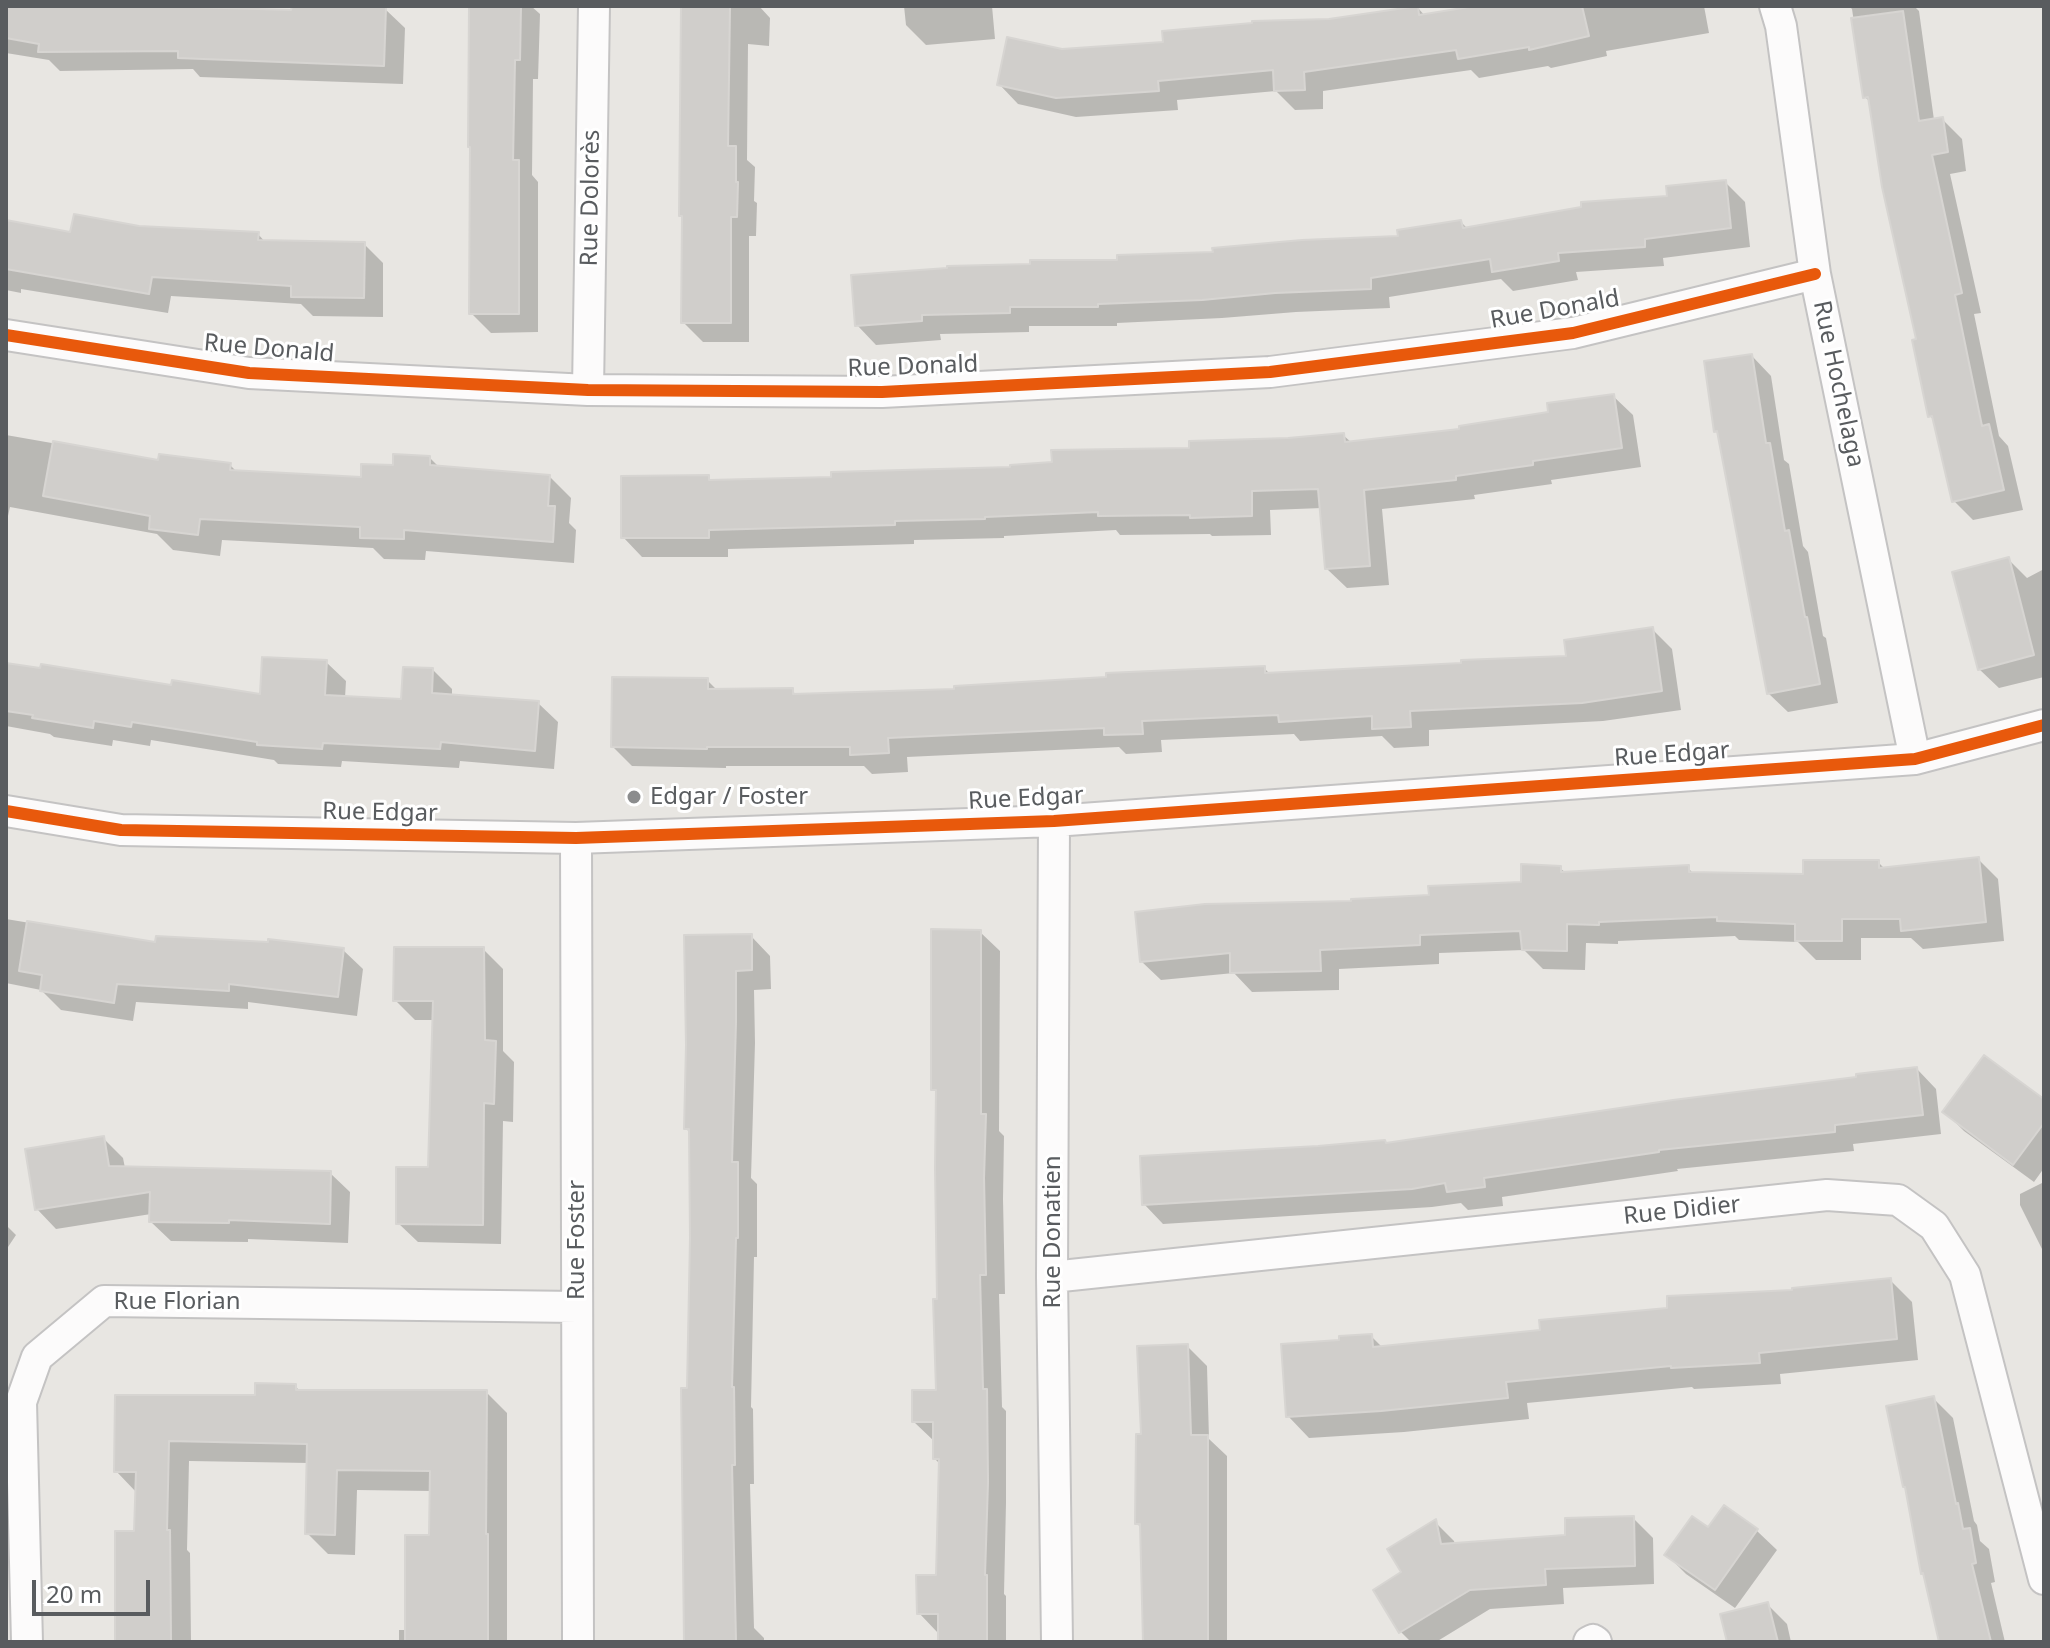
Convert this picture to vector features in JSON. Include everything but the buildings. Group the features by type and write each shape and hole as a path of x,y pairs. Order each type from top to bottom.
{"street":[{"name":"Rue Dolorès","path":"588,390 594,6"},
{"name":"Rue Hochelaga","path":"1775,6 1781,26 1815,274 1915,759"},
{"name":"Rue Donald","path":"6,335 249,373 588,390 882,392 1270,372 1573,333 1815,274"},
{"name":"Rue Edgar","path":"6,811 121,830 576,838 1054,821 1915,759 2044,725"},
{"name":"Rue Donatien","path":"1054,821 1052,1277 1057,1642"},
{"name":"Rue Foster","path":"576,838 578,1642"},
{"name":"Rue Didier","path":"1052,1277 1827,1195 1898,1200 1934,1226 1965,1275 2044,1579"},
{"name":"Rue Florian","path":"27,1642 21,1402 37,1357 104,1301 577,1307"},
{"path":"1589,1642 1596,1642"}],"cycle path":[{"path":"6,335 249,373 588,390 882,392 1270,372 1573,333 1815,274"},
{"path":"6,811 121,830 576,838 1054,821 1915,759 2044,725"}],"place":[{"name":"Edgar / Foster","path":"634,797"}]}
